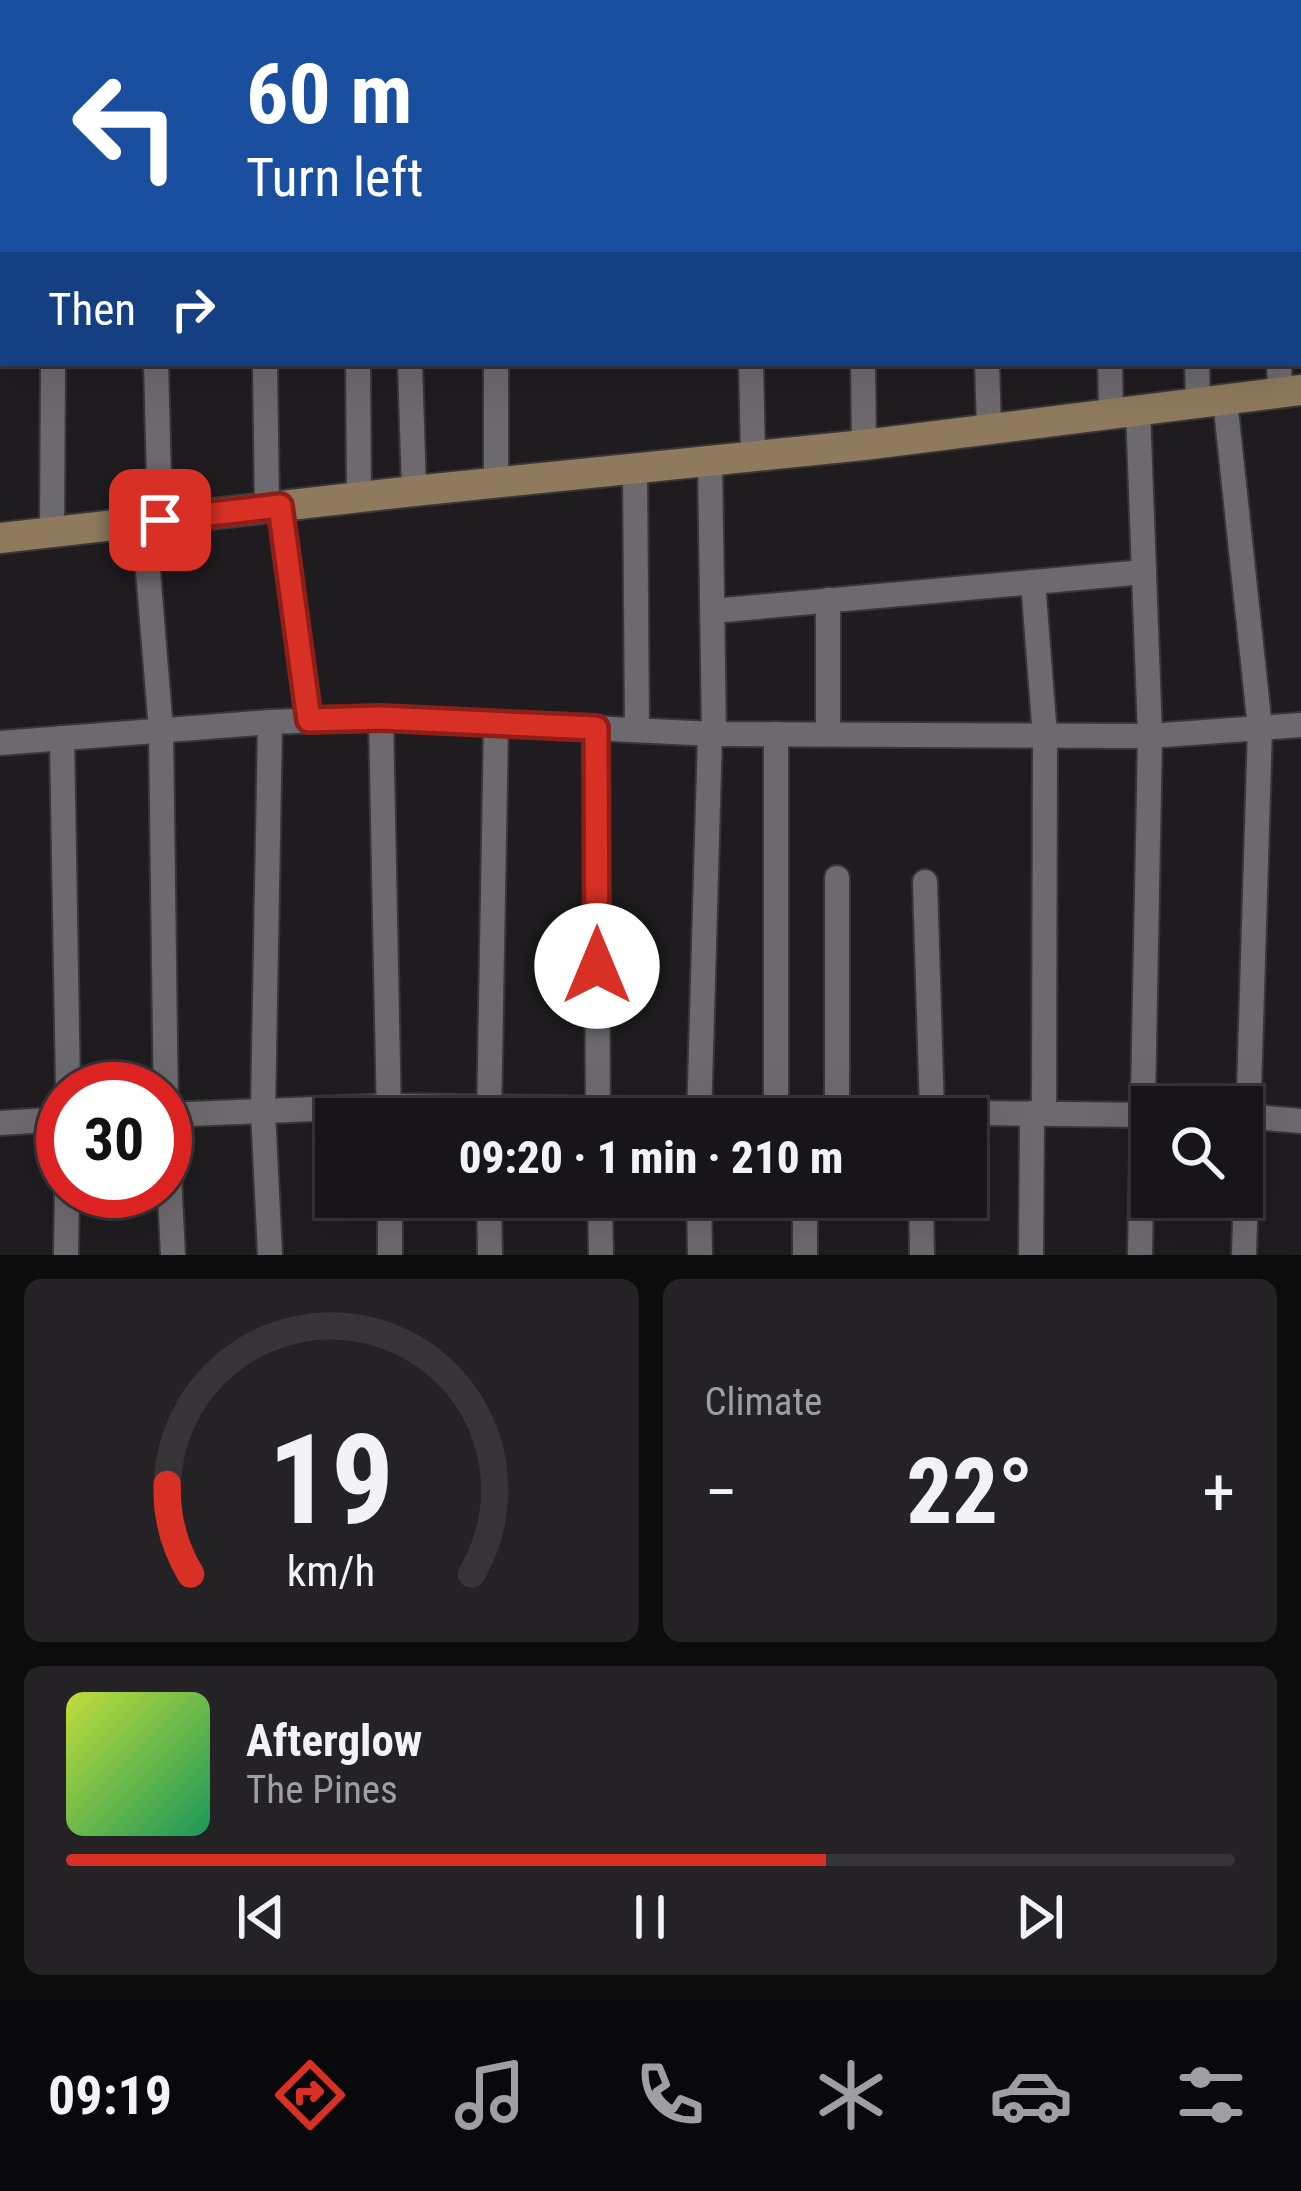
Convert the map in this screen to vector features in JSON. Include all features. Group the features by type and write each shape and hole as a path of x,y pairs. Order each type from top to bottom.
{"street":[{"path":"52,366 52,532"},
{"path":"156,366 152,521 161,730 164,1062"},
{"path":"265,366 273,507 309,720"},
{"path":"358,366 359,497"},
{"path":"410,366 414,491"},
{"path":"496,366 496,483"},
{"path":"751,366 754,456"},
{"path":"863,366 864,445"},
{"path":"987,366 988,429"},
{"path":"1111,366 1124,412 1144,572 1150,736 1148,1086"},
{"path":"1198,366 1212,401 1260,728 1246,1086"},
{"path":"0,538 864,445 1212,401 1286,382"},
{"path":"700,1098 712,734 710,461"},
{"path":"635,468 638,730"},
{"path":"712,611 1144,572"},
{"path":"1030,1255 1038,1113 1045,736 1033,582"},
{"path":"828,600 828,734"},
{"path":"0,743 381,718 712,734 1150,736 1301,725"},
{"path":"381,718 389,1098"},
{"path":"270,722 263,1111 270,1255"},
{"path":"488,1098 496,724"},
{"path":"596,728 598,1098"},
{"path":"776,734 776,1098"},
{"path":"62,738 68,1062"},
{"path":"837,878 837,1098"},
{"path":"923,1098 926,882"},
{"path":"192,1114 315,1112"},
{"path":"987,1113 1131,1114"},
{"path":"1263,1116 1296,1117"},
{"path":"0,1123 36,1121"},
{"path":"66,1255 67,1218"},
{"path":"171,1218 173,1255"},
{"path":"390,1218 390,1255"},
{"path":"489,1218 490,1255"},
{"path":"600,1218 601,1255"},
{"path":"699,1218 700,1255"},
{"path":"805,1218 806,1255"},
{"path":"921,1218 922,1255"},
{"path":"1140,1255 1142,1218"},
{"path":"1244,1218 1244,1255"}],"route":[{"path":"160,520 280,506 309,720 381,718 596,728 597,966"}]}
